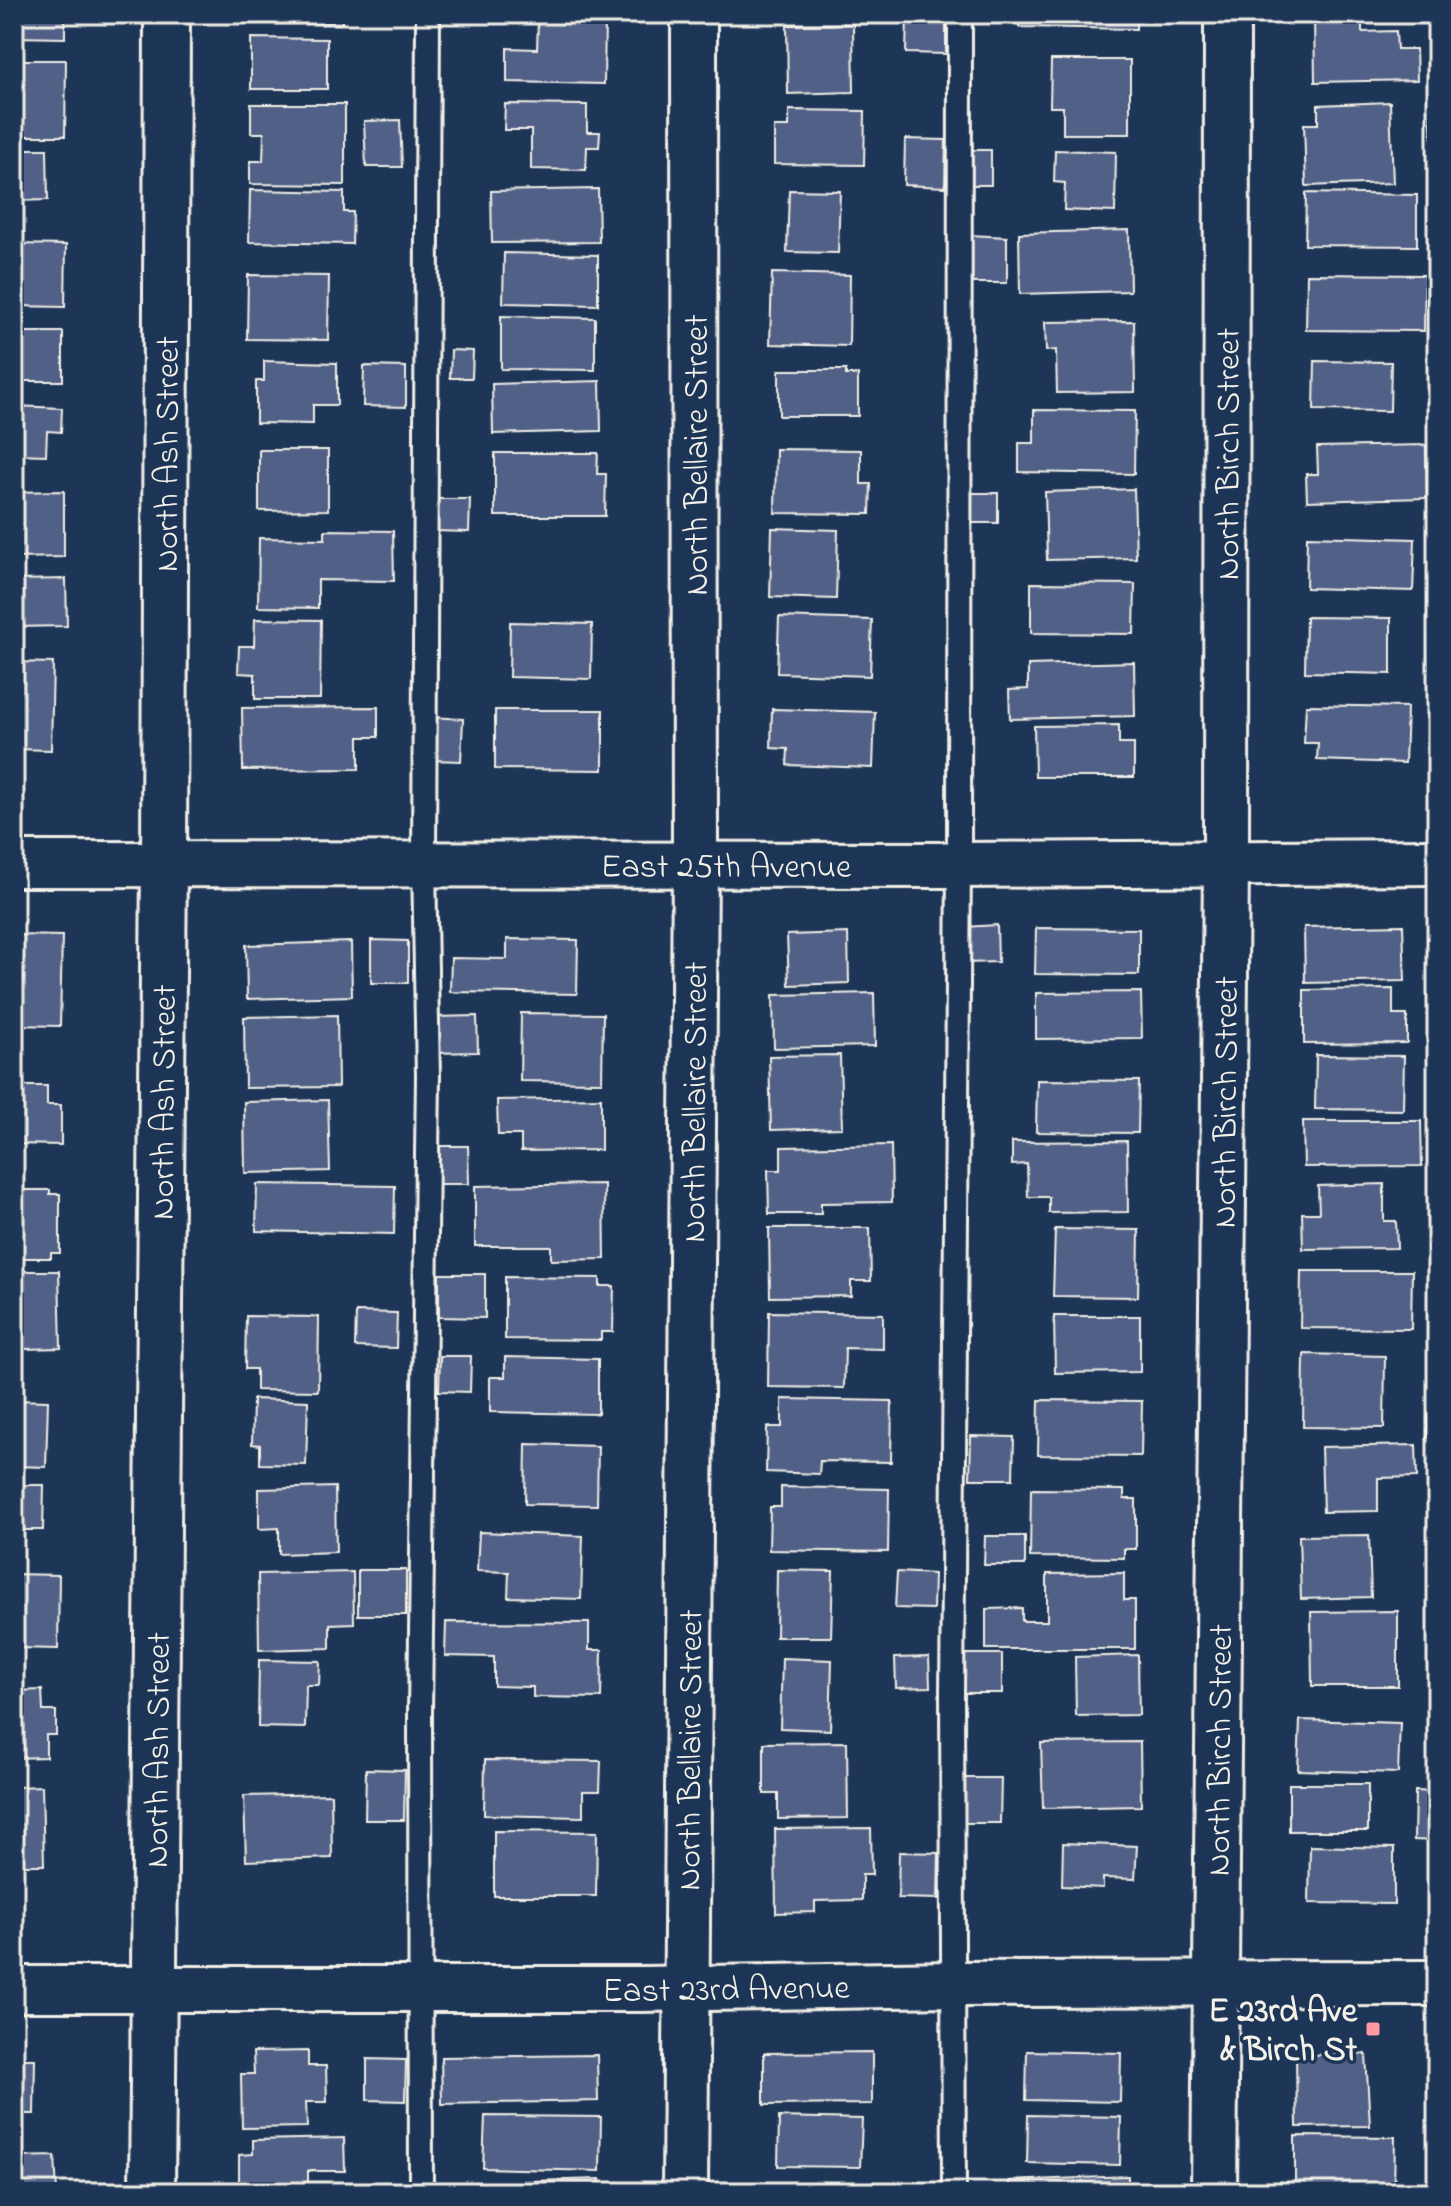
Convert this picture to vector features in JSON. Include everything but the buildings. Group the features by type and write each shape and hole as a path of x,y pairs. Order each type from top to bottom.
{"street":[{"name":"North Ash Street","path":"152,2192 164,864 167,14"},
{"name":"North Bellaire Street","path":"685,2192 695,864 694,14"},
{"name":"North Birch Street","path":"1214,2192 1226,864 1227,14"},
{"name":"East 25th Avenue","path":"14,864 1437,862"},
{"name":"East 23rd Avenue","path":"14,1989 1437,1983"}],"lane":[{"path":"421,2192 420,1713 428,1076 424,864 428,14"},
{"path":"954,2192 952,1984 959,865 960,14"}],"place":[{"name":"E 23rd Ave & Birch St","path":"1373,2029"}]}
